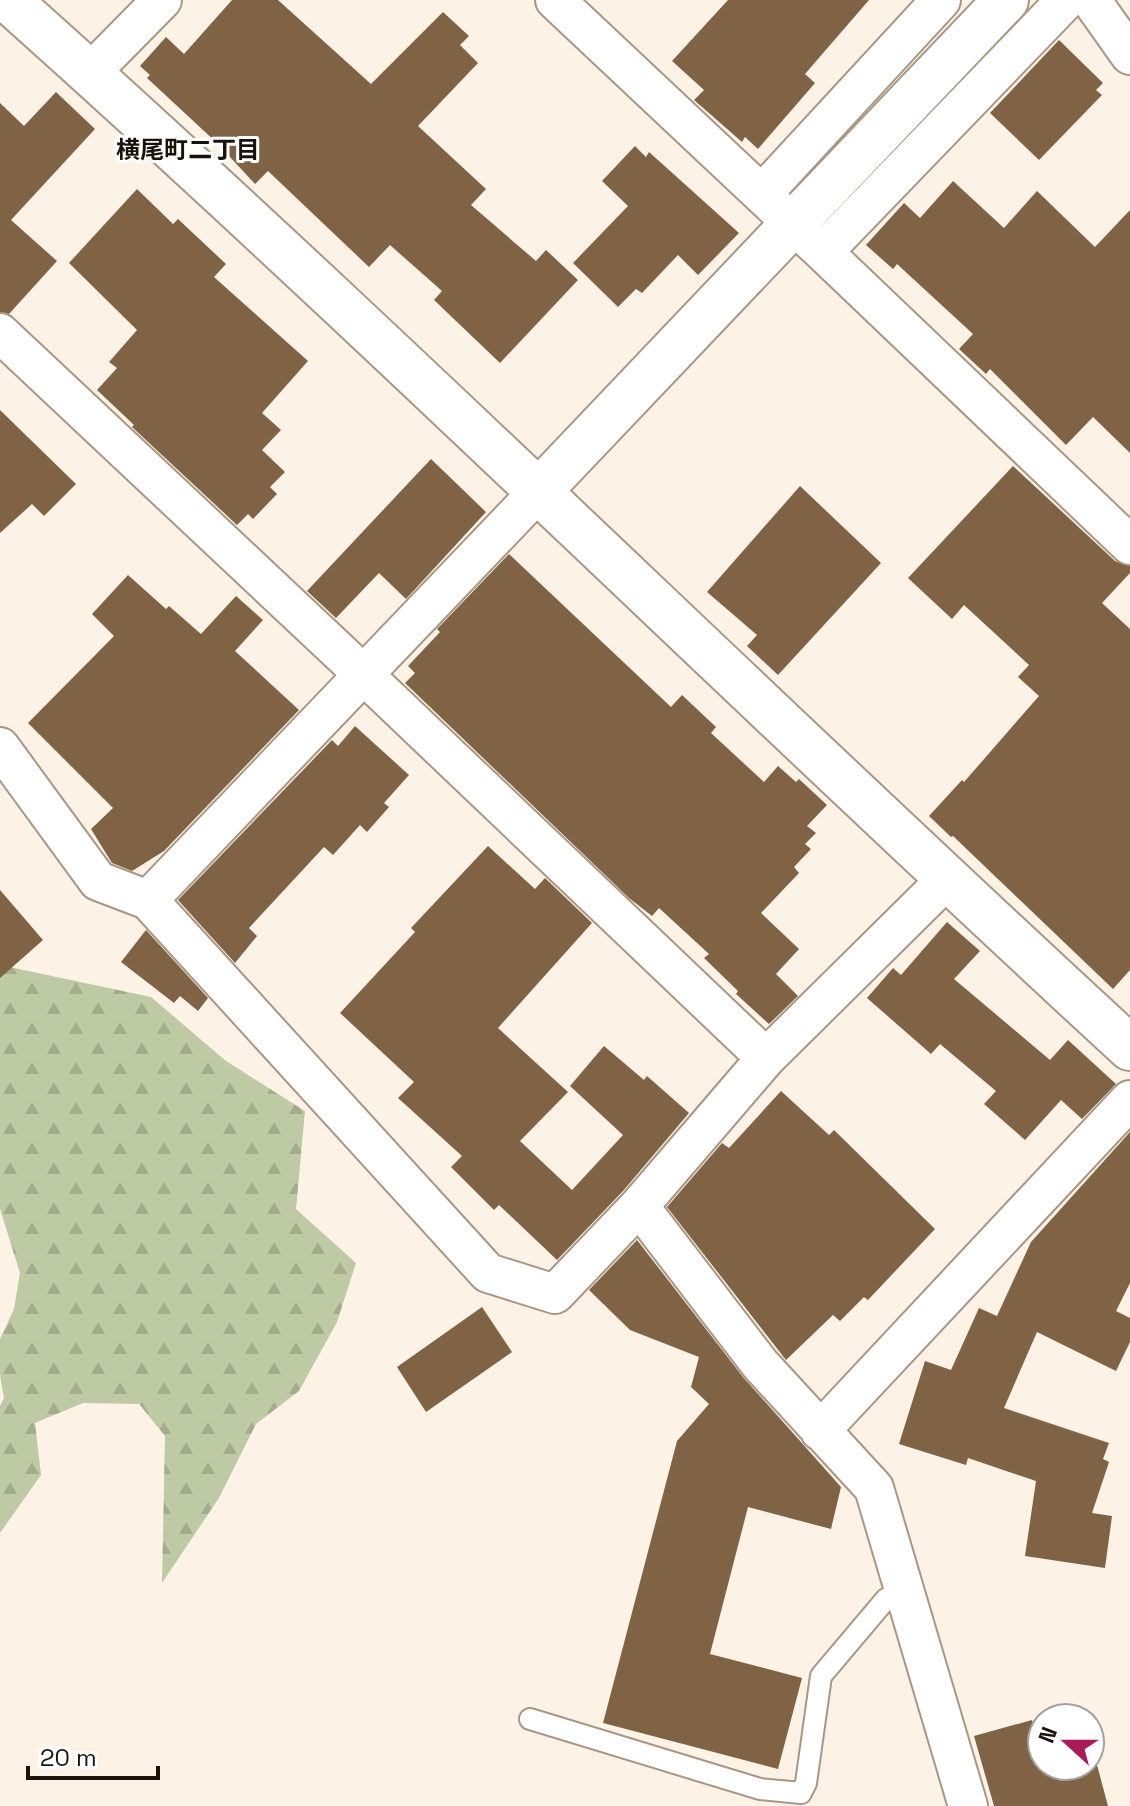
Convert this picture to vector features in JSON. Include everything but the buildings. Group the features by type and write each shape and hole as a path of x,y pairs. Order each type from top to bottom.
{"street":[{"path":"8,0 539,491 946,880 1130,1048"},
{"path":"90,73 162,0"},
{"path":"555,0 1130,545"},
{"path":"762,194 941,0"},
{"path":"808,239 1006,0"},
{"path":"148,900 539,491 1066,0"},
{"path":"1091,0 1130,55"},
{"path":"0,333 766,1058"},
{"path":"0,747 98,881 148,900 488,1273 555,1294 639,1206 766,1058 946,880"},
{"path":"820,1431 1130,1100"},
{"path":"639,1206 760,1364 874,1488 968,1806"}],"lane":[{"path":"530,1719 760,1789 801,1793 806,1783 821,1676 886,1599 904,1590"}],"green space":[{"path":"0,965 151,997 226,1061 305,1111 296,1209 356,1263 337,1322 299,1391 256,1424 219,1498 162,1583 165,1436 139,1404 83,1403 35,1423 41,1475 0,1533 0,1406 4,1398 0,1375 0,1339 14,1309 20,1273 0,1209"}],"district":[{"name":"横尾町二丁目","path":"188,149"}]}
